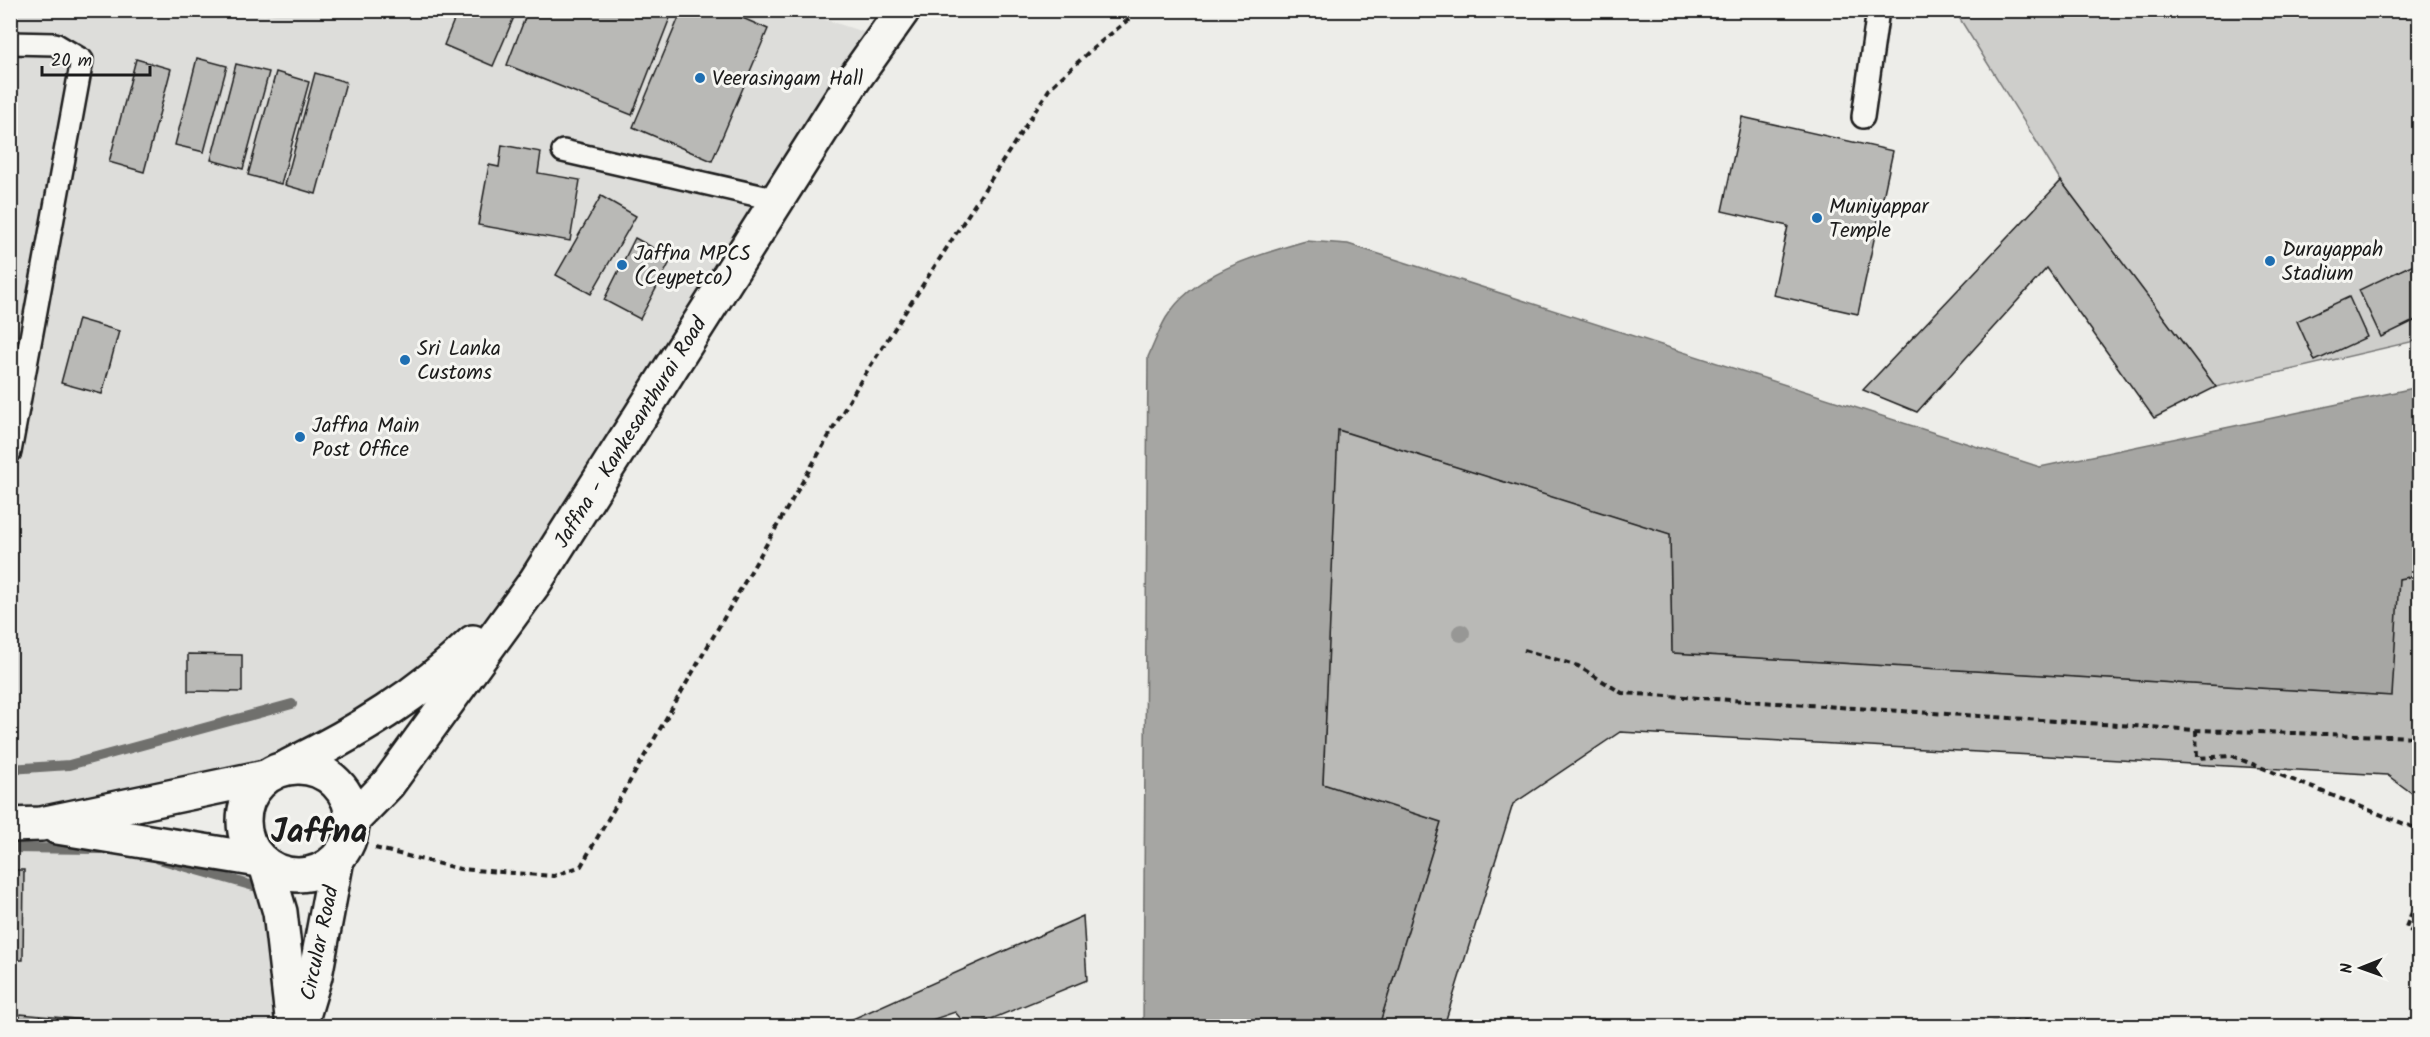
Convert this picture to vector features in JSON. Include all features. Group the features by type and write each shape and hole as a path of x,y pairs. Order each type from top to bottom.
{"main road":[{"name":"Jaffna - Kankesanthurai Road","path":"346,840 535,582 852,82 903,10"},
{"name":"Jaffna - Kankesanthurai Road","path":"26,824 277,772 339,741 395,708 450,665 535,582"},
{"path":"312,768 333,779 348,797 346,840 321,870 302,875 283,874 262,862 247,840 243,817 250,794 277,772 312,768"},
{"name":"Jaffna - Kankesanthurai Road","path":"26,824 262,862"},
{"name":"Circular Road","path":"300,1026 315,976 346,840"},
{"name":"Circular Road","path":"262,862 280,912 293,1026"}],"lane":[{"path":"1863,117 1878,10"},
{"path":"10,43 55,44 82,60 10,452"},
{"path":"563,151 778,200"}],"path":[{"path":"346,840 460,869 554,876 581,866 860,382 1050,88 1091,50 1140,10"},
{"path":"1524,650 1578,666 1622,693 2196,730 2420,737"},
{"path":"2196,730 2197,758 2232,756 2420,830"},
{"path":"2420,892 2406,927 2420,937"},
{"path":"1949,1026 2042,1020 2073,1026"}],"shaded area":[{"path":"191,10 265,16 290,10 796,10 882,38 535,582 450,665 289,766 11,825 10,11"},
{"name":"Durayappah Stadium","path":"1960,11 2419,11 2419,340 2216,387 2061,181 1960,19"},
{"path":"1306,241 1348,244 2040,467 2419,387 2419,575 2392,696 1672,653 1670,534 1339,430 1323,784 1441,822 1379,1026 1143,1026 1148,357 1166,318 1178,302 1193,289 1210,277 1248,259"},
{"path":"11,834 42,834 254,875 268,919 277,1026 11,1026"}],"building":[{"path":"458,10 517,10 493,66 444,45"},
{"path":"528,10 673,10 632,115 507,65"},
{"name":"Veerasingam Hall","path":"682,10 724,10 768,29 712,161 633,127"},
{"path":"197,58 227,66 204,152 175,145"},
{"path":"136,59 171,69 144,172 109,162"},
{"path":"236,64 269,72 243,169 211,160"},
{"path":"276,72 309,82 281,184 248,175"},
{"path":"315,73 346,82 316,194 285,185"},
{"name":"Muniyappar Temple","path":"1742,117 1893,151 1858,314 1773,295 1788,226 1722,211"},
{"path":"502,145 541,152 538,173 580,180 570,241 478,225 489,165 499,167"},
{"path":"2061,181 2216,387 2154,418 2047,268 1917,412 1863,390"},
{"path":"601,196 636,216 591,294 556,275"},
{"path":"635,238 672,258 640,319 604,300"},
{"path":"2420,261 2420,318 2381,337 2359,290"},
{"path":"2349,297 2367,337 2315,361 2297,321"},
{"path":"78,319 119,331 102,394 61,383"},
{"path":"1338,430 1670,534 1672,653 2392,696 2399,579 2420,575 2420,799 2387,775 1620,732 1513,804 1444,1026 1379,1026 1441,822 1323,784"},
{"path":"188,654 242,655 242,692 188,691"},
{"path":"10,870 24,870 23,960 10,960"},
{"path":"1083,916 1087,980 974,1026 967,1026 955,1012 914,1026 837,1026"},
{"path":"20,1014 108,1022 108,1026 18,1026"}],"waterway":[{"path":"10,769 69,765 292,704"},
{"path":"10,848 100,849"},
{"path":"159,859 257,887"}],"place":[{"name":"Veerasingam Hall","path":"700,78"},
{"name":"Muniyappar Temple","path":"1817,218"},
{"name":"Durayappah Stadium","path":"2270,261"},
{"name":"Jaffna MPCS (Ceypetco)","path":"622,265"},
{"name":"Sri Lanka Customs","path":"405,360"},
{"name":"Jaffna Main Post Office","path":"300,437"}],"district":[{"name":"Jaffna","path":"319,830"}]}
